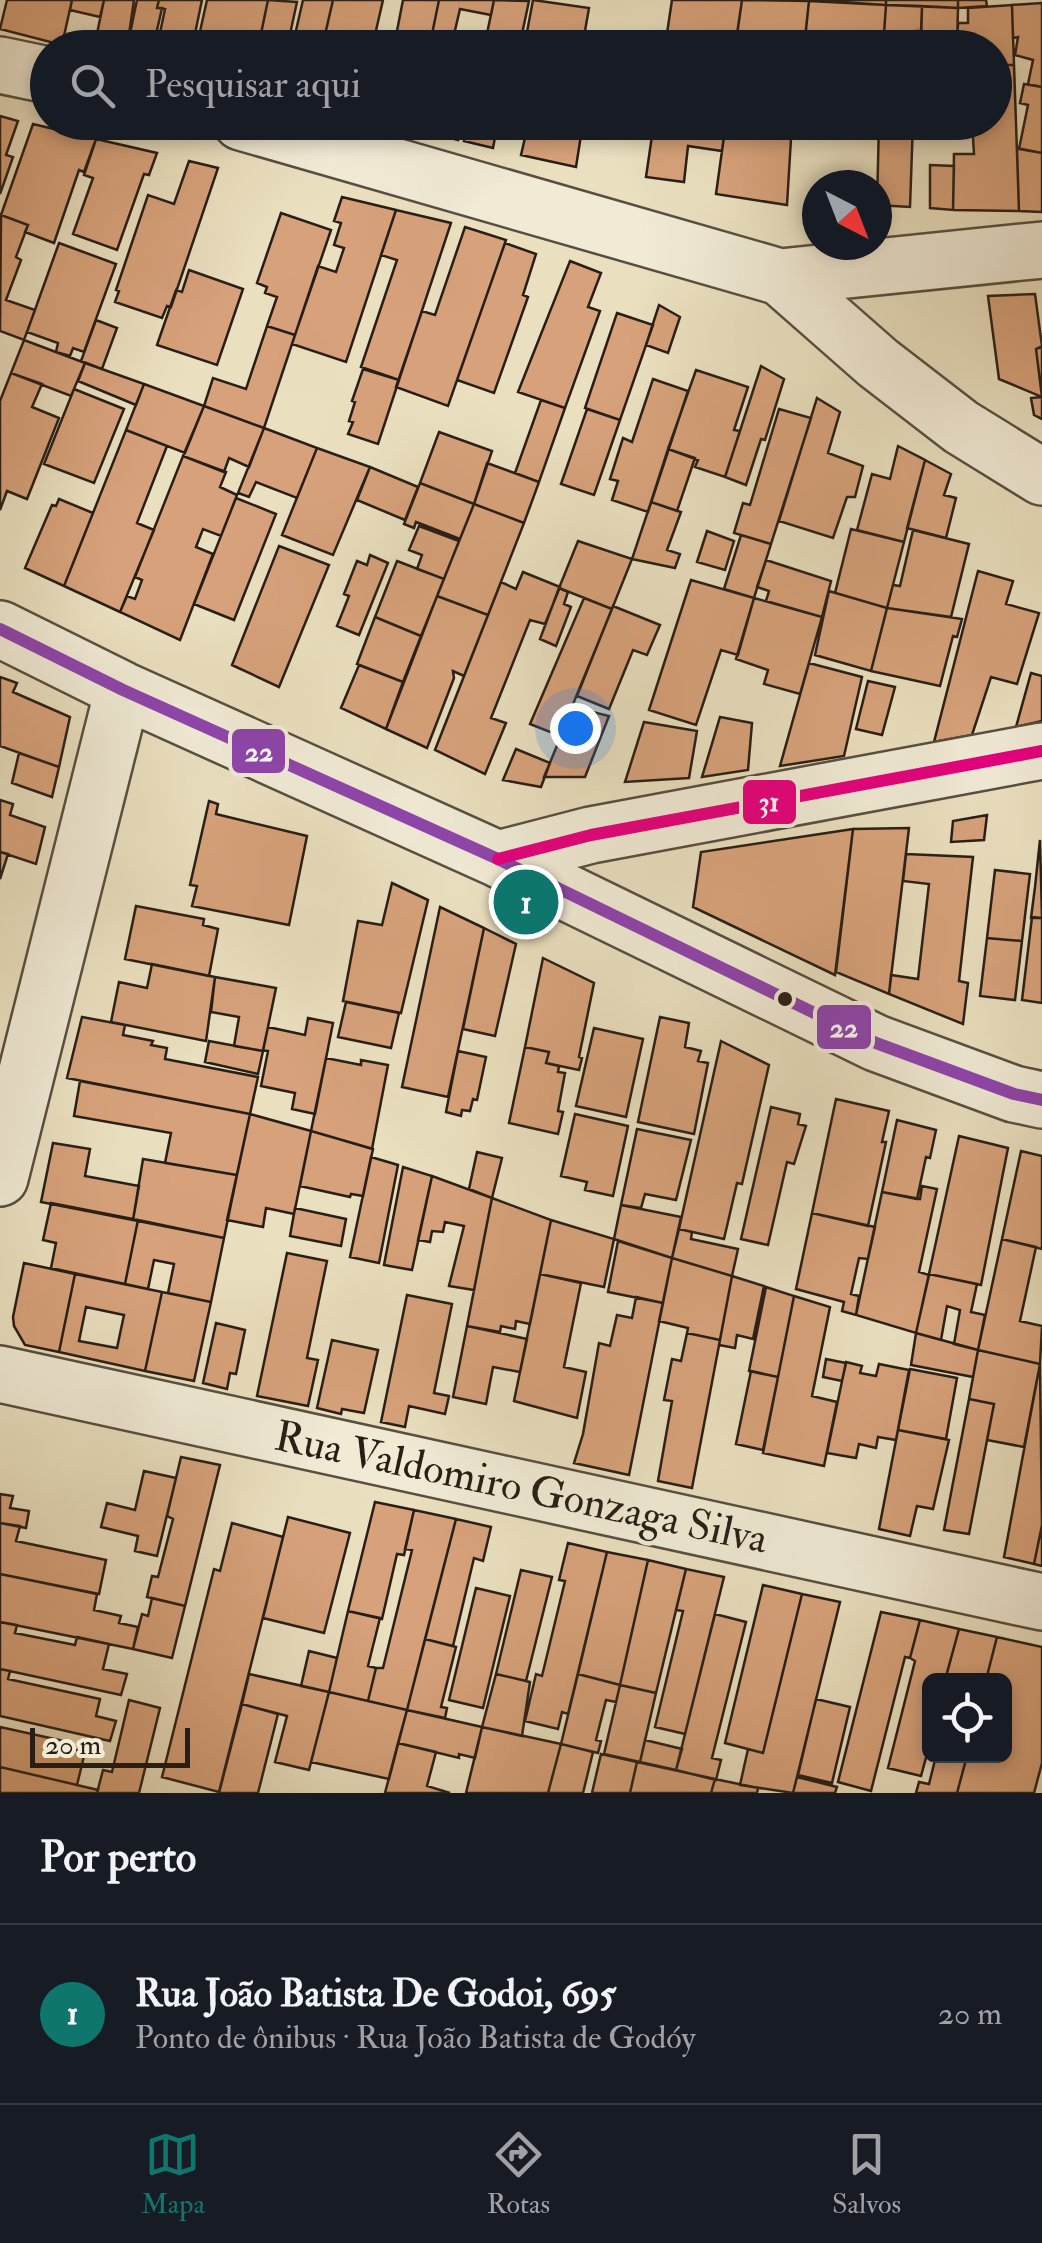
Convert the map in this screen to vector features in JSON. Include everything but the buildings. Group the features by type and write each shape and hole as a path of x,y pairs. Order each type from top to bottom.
{"street":[{"path":"0,65 30,71"},
{"path":"304,140 780,278 1042,250"},
{"path":"780,278 878,363 961,427 1042,477"},
{"path":"0,629 123,690 498,858 876,1043 1014,1094 1042,1100"},
{"path":"0,1178 123,690"},
{"path":"498,858 591,836 1042,752"},
{"name":"Rua Valdomiro Gonzaga Silva","path":"0,1374 1042,1602"}],"transit line":[{"name":"22","path":"0,629 123,690 498,859 876,1043 1014,1094 1042,1100"},
{"name":"31","path":"498,859 591,835 1042,751"}],"place":[{"name":"Rua João Batista De Godoi, 695","path":"526,902"}]}
